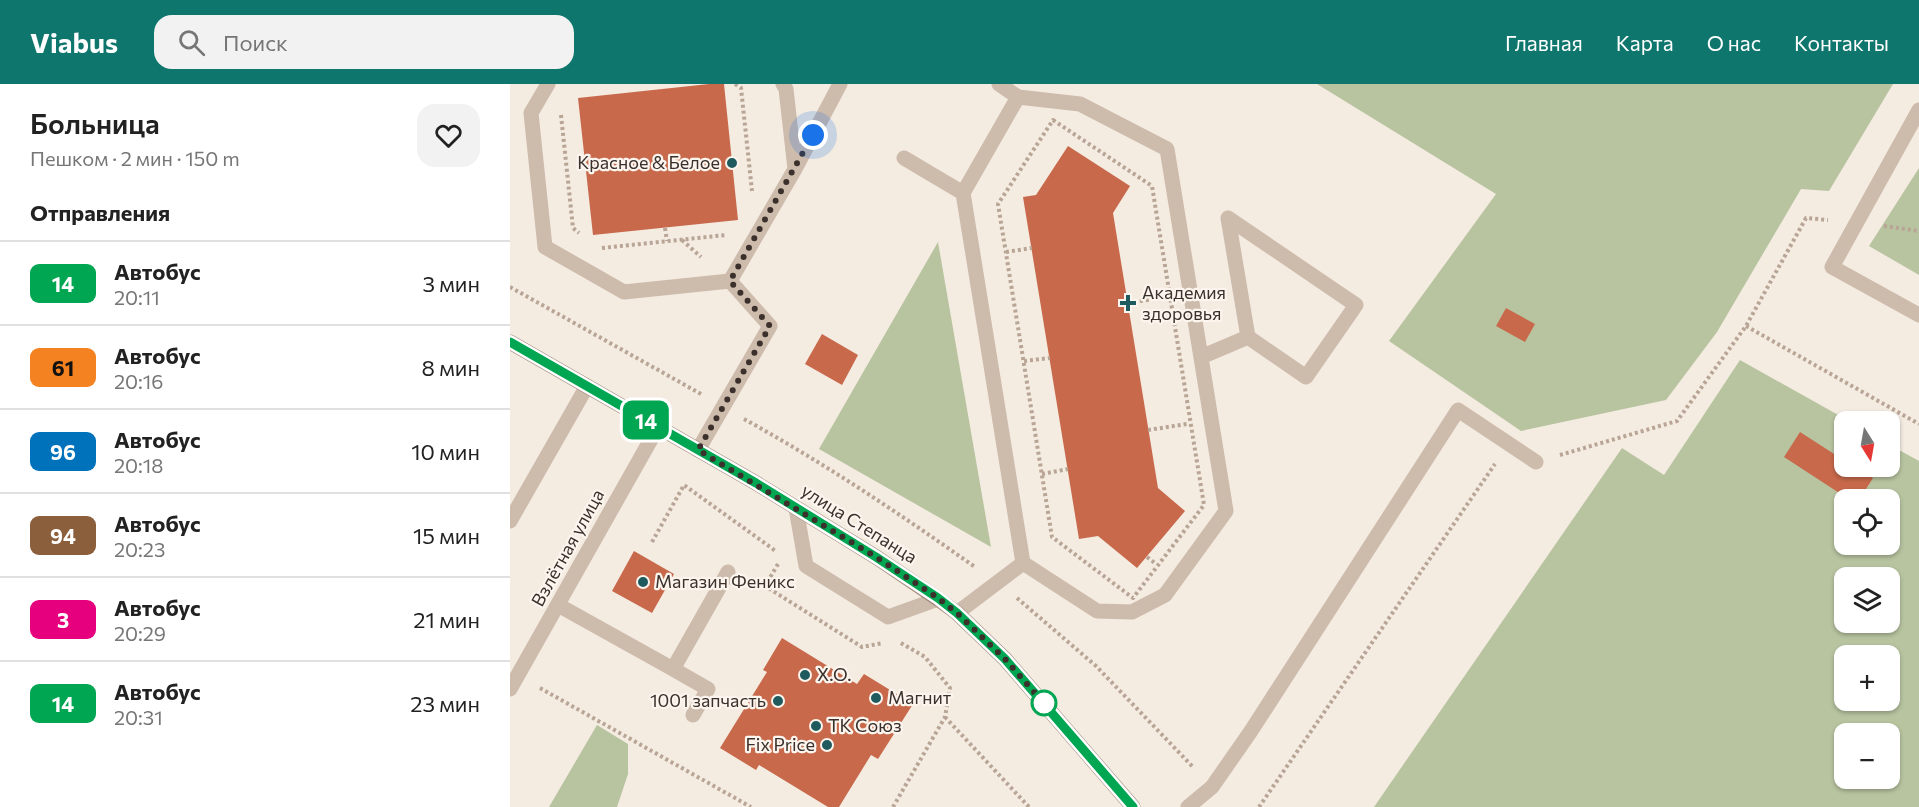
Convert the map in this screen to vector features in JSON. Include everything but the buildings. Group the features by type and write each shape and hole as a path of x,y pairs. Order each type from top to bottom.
{"street":[{"path":"548,84 531,113 545,247 624,292 730,281"},
{"path":"783,84 786,89 795,169"},
{"path":"730,281 795,169 840,84"},
{"path":"999,84 1018,97 1080,104 1167,149 1226,511 1165,595 1132,612 1096,611 1023,563 963,193 1018,97"},
{"path":"1919,110 1832,267 1919,315"},
{"path":"904,158 963,193"},
{"path":"1228,218 1356,305 1306,377 1248,337 1228,218"},
{"path":"698,450 770,326 730,281"},
{"path":"1201,357 1248,337"},
{"name":"улица Степанца","path":"510,342 796,508 938,598 1005,659 1133,807"},
{"path":"510,521 587,386"},
{"path":"1188,807 1212,787 1251,731 1458,410 1536,462"},
{"name":"Взлётная улица","path":"510,688 658,427"},
{"path":"796,508 806,566 888,617 938,598"},
{"path":"957,613 1023,563"},
{"path":"673,669 728,572"},
{"path":"558,605 708,689 693,715"}],"path":[{"path":"735,84 741,88 752,195"},
{"path":"561,107 573,228 581,235"},
{"path":"1152,186 1053,120 998,204 1023,362 1052,537 1133,598 1204,505"},
{"path":"1536,462 1677,421 1746,326 1806,218 1919,231"},
{"path":"666,228 667,241"},
{"path":"597,248 734,234"},
{"path":"1006,252 1032,248"},
{"path":"510,287 781,439 887,505 997,583 1096,666 1212,787"},
{"path":"1128,303 1170,296"},
{"path":"1746,326 1919,424"},
{"path":"1023,362 1050,358"},
{"path":"1148,430 1191,424"},
{"path":"1259,807 1509,444"},
{"path":"1042,474 1068,469"},
{"path":"652,542 684,485 783,556 765,586 862,647 885,643"},
{"path":"1147,557 1157,566"},
{"path":"893,807 945,717 950,688 925,657 897,641"},
{"path":"518,675 751,807"},
{"path":"945,717 1029,807"}],"green space":[{"path":"1317,84 1893,84 1829,191 1801,189 1717,332 1666,400 1521,431 1389,341 1496,194"},
{"path":"1919,168 1919,275 1869,246"},
{"path":"938,242 991,547 819,449"},
{"path":"1740,360 1834,413 1834,477 1900,477 1900,451 1919,461 1919,807 1374,807 1622,448 1664,475"},
{"path":"597,725 628,744 628,774 617,807 549,807"}],"bus line":[{"name":"14","path":"510,342 756,483 938,598 1005,659 1133,807"}],"place":[{"name":"Красное & Белое","path":"732,163"},
{"name":"Академия здоровья","path":"1128,303"},
{"name":"Магазин Феникс","path":"643,582"},
{"name":"X.O.","path":"805,675"},
{"name":"Магнит","path":"876,698"},
{"name":"1001 запчасть","path":"778,701"},
{"name":"ТК Союз","path":"816,726"},
{"name":"Fix Price","path":"827,745"}],"route":[{"path":"813,135 730,281 770,326 698,450 756,483 938,598 1005,659 1048,708 1044,703"}]}
